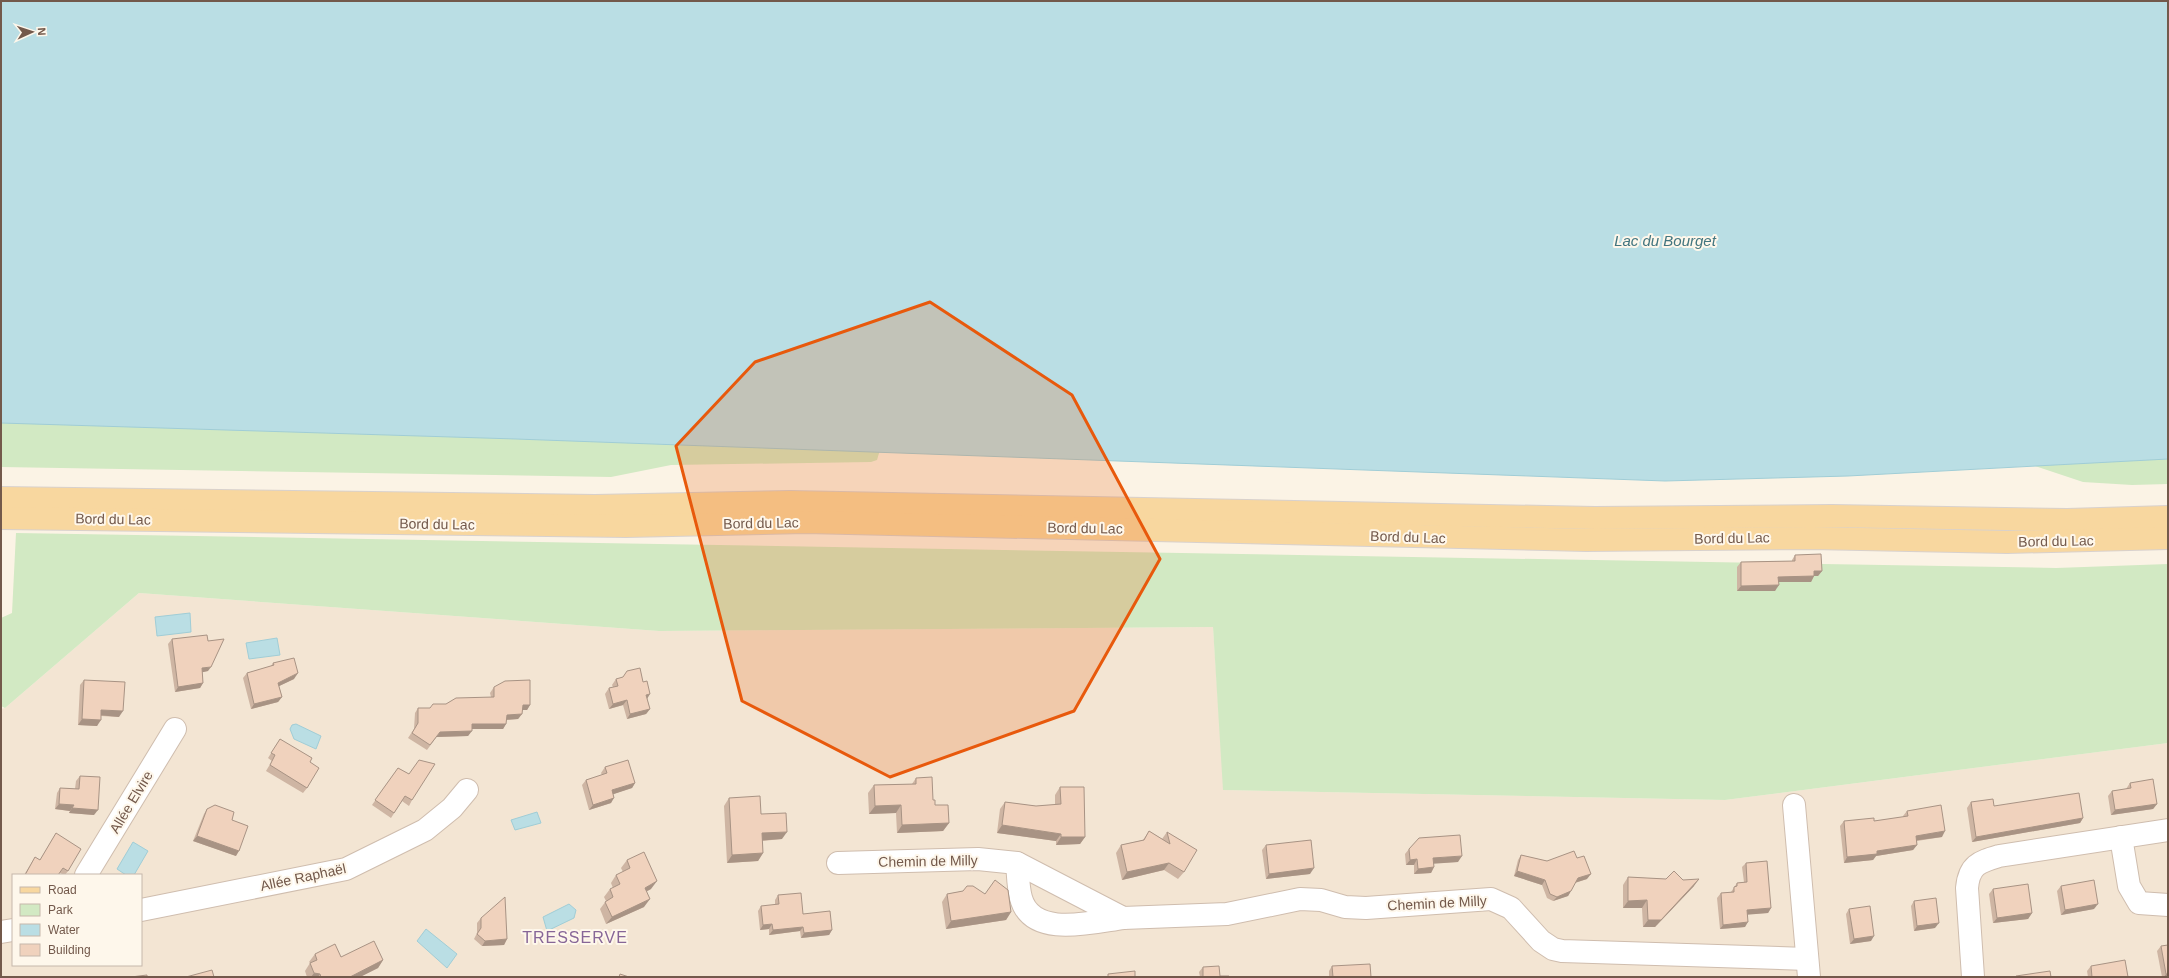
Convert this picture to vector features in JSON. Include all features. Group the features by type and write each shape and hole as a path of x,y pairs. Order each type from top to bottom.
{"main road":[{"name":"Bord du Lac","path":"1,498 595,506 723,502 862,503 1595,518 1832,516 2067,520 2168,517"},
{"name":"Bord du Lac","path":"1,518 626,526 806,522 1586,540 1812,538 2007,542 2168,538"}],"street":[{"name":"Allée Elvire","path":"87,874 175,729"},
{"name":"Allée Raphaël","path":"142,910 346,869 425,830 452,808 467,790"},
{"path":"1794,806 1808,968"},
{"path":"1973,977 1967,888 1968,877 1972,869 1982,861 1999,856 2168,830"},
{"path":"2121,837 2129,886 2139,903 2168,905"},
{"name":"Chemin de Milly","path":"838,862 978,859 1017,864 1123,918"},
{"name":"Chemin de Milly","path":"1017,864 1021,898 1027,910 1042,923 1056,925 1123,918 1227,914 1300,899 1321,900 1345,907 1366,908 1491,900 1511,908 1542,941 1553,949 1562,951 1808,968"},
{"path":"1,932 12,930"}],"highlighted area":[{"path":"930,302 1072,395 1160,559 1074,711 890,777 742,701 676,446 755,362"}],"shaded area":[{"path":"139,593 659,631 1213,627 1224,790 1725,800 2168,743 2168,977 1,977 1,709 5,708"}],"green space":[{"path":"1,328 887,426 877,460 871,462 671,465 611,477 1,467"},
{"path":"2168,410 2168,484 2132,485 2083,482 2005,456"},
{"path":"16,533 2056,568 2168,564 2168,743 1725,800 1223,790 1213,627 659,631 139,593 5,708 1,706 1,618 12,613"}],"water":[{"name":"Lac du Bourget","path":"1,1 2168,1 2168,459 1848,476 1665,481 516,439 1,423"},
{"path":"190,613 191,632 157,636 155,617"},
{"path":"277,638 280,655 249,659 246,643"},
{"path":"296,724 321,736 316,749 294,739 290,729 292,725"},
{"path":"537,812 541,823 515,830 511,820"},
{"path":"133,842 148,851 135,874 124,874 117,869"},
{"path":"569,904 576,910 574,918 547,931 543,917"},
{"path":"426,929 457,954 447,968 417,941"}],"building":[{"path":"1821,554 1822,571 1814,571 1814,576 1778,577 1779,585 1741,586 1741,562 1795,561 1795,555"},
{"path":"207,635 208,641 224,639 211,667 202,668 203,683 178,687 172,639"},
{"path":"294,658 298,673 278,683 282,697 254,704 247,673 274,665 273,663"},
{"path":"640,668 643,682 647,681 650,694 646,695 650,709 630,714 627,700 613,704 609,688 618,686 616,679 623,677 627,671"},
{"path":"84,680 125,682 123,711 101,710 101,720 82,719"},
{"path":"530,680 530,705 523,705 522,714 507,715 506,724 472,724 472,731 440,732 430,745 412,733 418,723 418,708 430,708 433,704 446,704 456,698 494,697 494,687 505,681"},
{"path":"280,739 312,758 310,762 319,768 307,788 270,765 275,755 271,753"},
{"path":"419,760 435,764 412,800 405,796 394,813 375,800 398,768 409,774"},
{"path":"628,760 635,783 612,790 614,798 593,805 586,780 607,773 605,767"},
{"path":"80,776 100,777 98,810 72,808 74,805 59,804 60,788 79,789"},
{"path":"932,777 933,800 935,800 935,805 948,805 949,823 902,825 901,805 875,806 874,785 916,784 916,778"},
{"path":"2153,779 2157,804 2115,810 2112,791 2131,788 2130,783"},
{"path":"1060,787 1084,787 1085,837 1061,837 1061,834 1002,825 1005,802 1036,806 1061,804"},
{"path":"2079,793 2083,818 1976,837 1971,802 1993,799 1994,806"},
{"path":"760,796 761,814 786,813 787,832 762,833 763,853 732,855 729,798"},
{"path":"215,805 234,812 232,820 248,826 239,851 197,836 207,809"},
{"path":"1941,805 1945,831 1916,836 1917,845 1877,851 1877,854 1847,857 1844,821 1874,818 1874,821 1908,816 1907,811"},
{"path":"1149,831 1170,844 1167,832 1197,850 1184,872 1169,863 1127,872 1121,845 1144,840"},
{"path":"56,833 81,849 68,871 63,868 59,874 26,874 35,857 40,860"},
{"path":"1460,835 1462,856 1433,858 1434,867 1418,869 1417,859 1410,860 1409,849 1419,838"},
{"path":"1311,840 1314,868 1269,874 1266,845"},
{"path":"1574,851 1577,858 1584,856 1591,874 1578,878 1571,891 1557,897 1550,894 1545,880 1517,871 1521,855 1547,861"},
{"path":"644,852 657,881 645,888 650,899 612,917 605,902 613,897 610,889 620,884 616,875 630,868 627,860"},
{"path":"1767,861 1771,908 1747,910 1748,922 1723,925 1721,893 1734,892 1734,887 1737,886 1737,883 1747,882 1746,863"},
{"path":"1674,871 1683,880 1699,879 1661,920 1648,920 1647,900 1628,901 1628,877 1666,879"},
{"path":"995,880 1008,890 1011,912 951,921 947,894 963,891 967,886 973,886 985,894"},
{"path":"2094,880 2098,904 2065,910 2061,886"},
{"path":"2028,884 2032,913 1997,918 1993,889"},
{"path":"801,893 803,914 830,911 832,930 804,933 803,927 773,930 772,924 763,925 761,906 779,904 778,895"},
{"path":"505,897 507,939 485,941 477,934 481,928 481,918"},
{"path":"1936,898 1939,923 1917,926 1914,901"},
{"path":"1870,906 1874,936 1854,939 1849,909"},
{"path":"374,941 383,960 350,977 321,977 320,974 314,973 310,963 317,960 315,954 335,944 341,957"},
{"path":"2168,945 2168,974 2166,974 2161,946"},
{"path":"2125,960 2128,977 2092,977 2091,966"},
{"path":"1370,964 1371,977 1333,977 1332,966"},
{"path":"1219,966 1220,976 1229,977 1203,977 1203,967"},
{"path":"212,970 214,977 186,977"},
{"path":"1135,971 1135,977 1108,977 1108,974"},
{"path":"2050,971 2051,977 2016,977 2016,976"},
{"path":"620,974 629,977 619,977"},
{"path":"147,975 147,977 131,977"}],"district":[{"name":"TRESSERVE","path":"575,937"}]}
